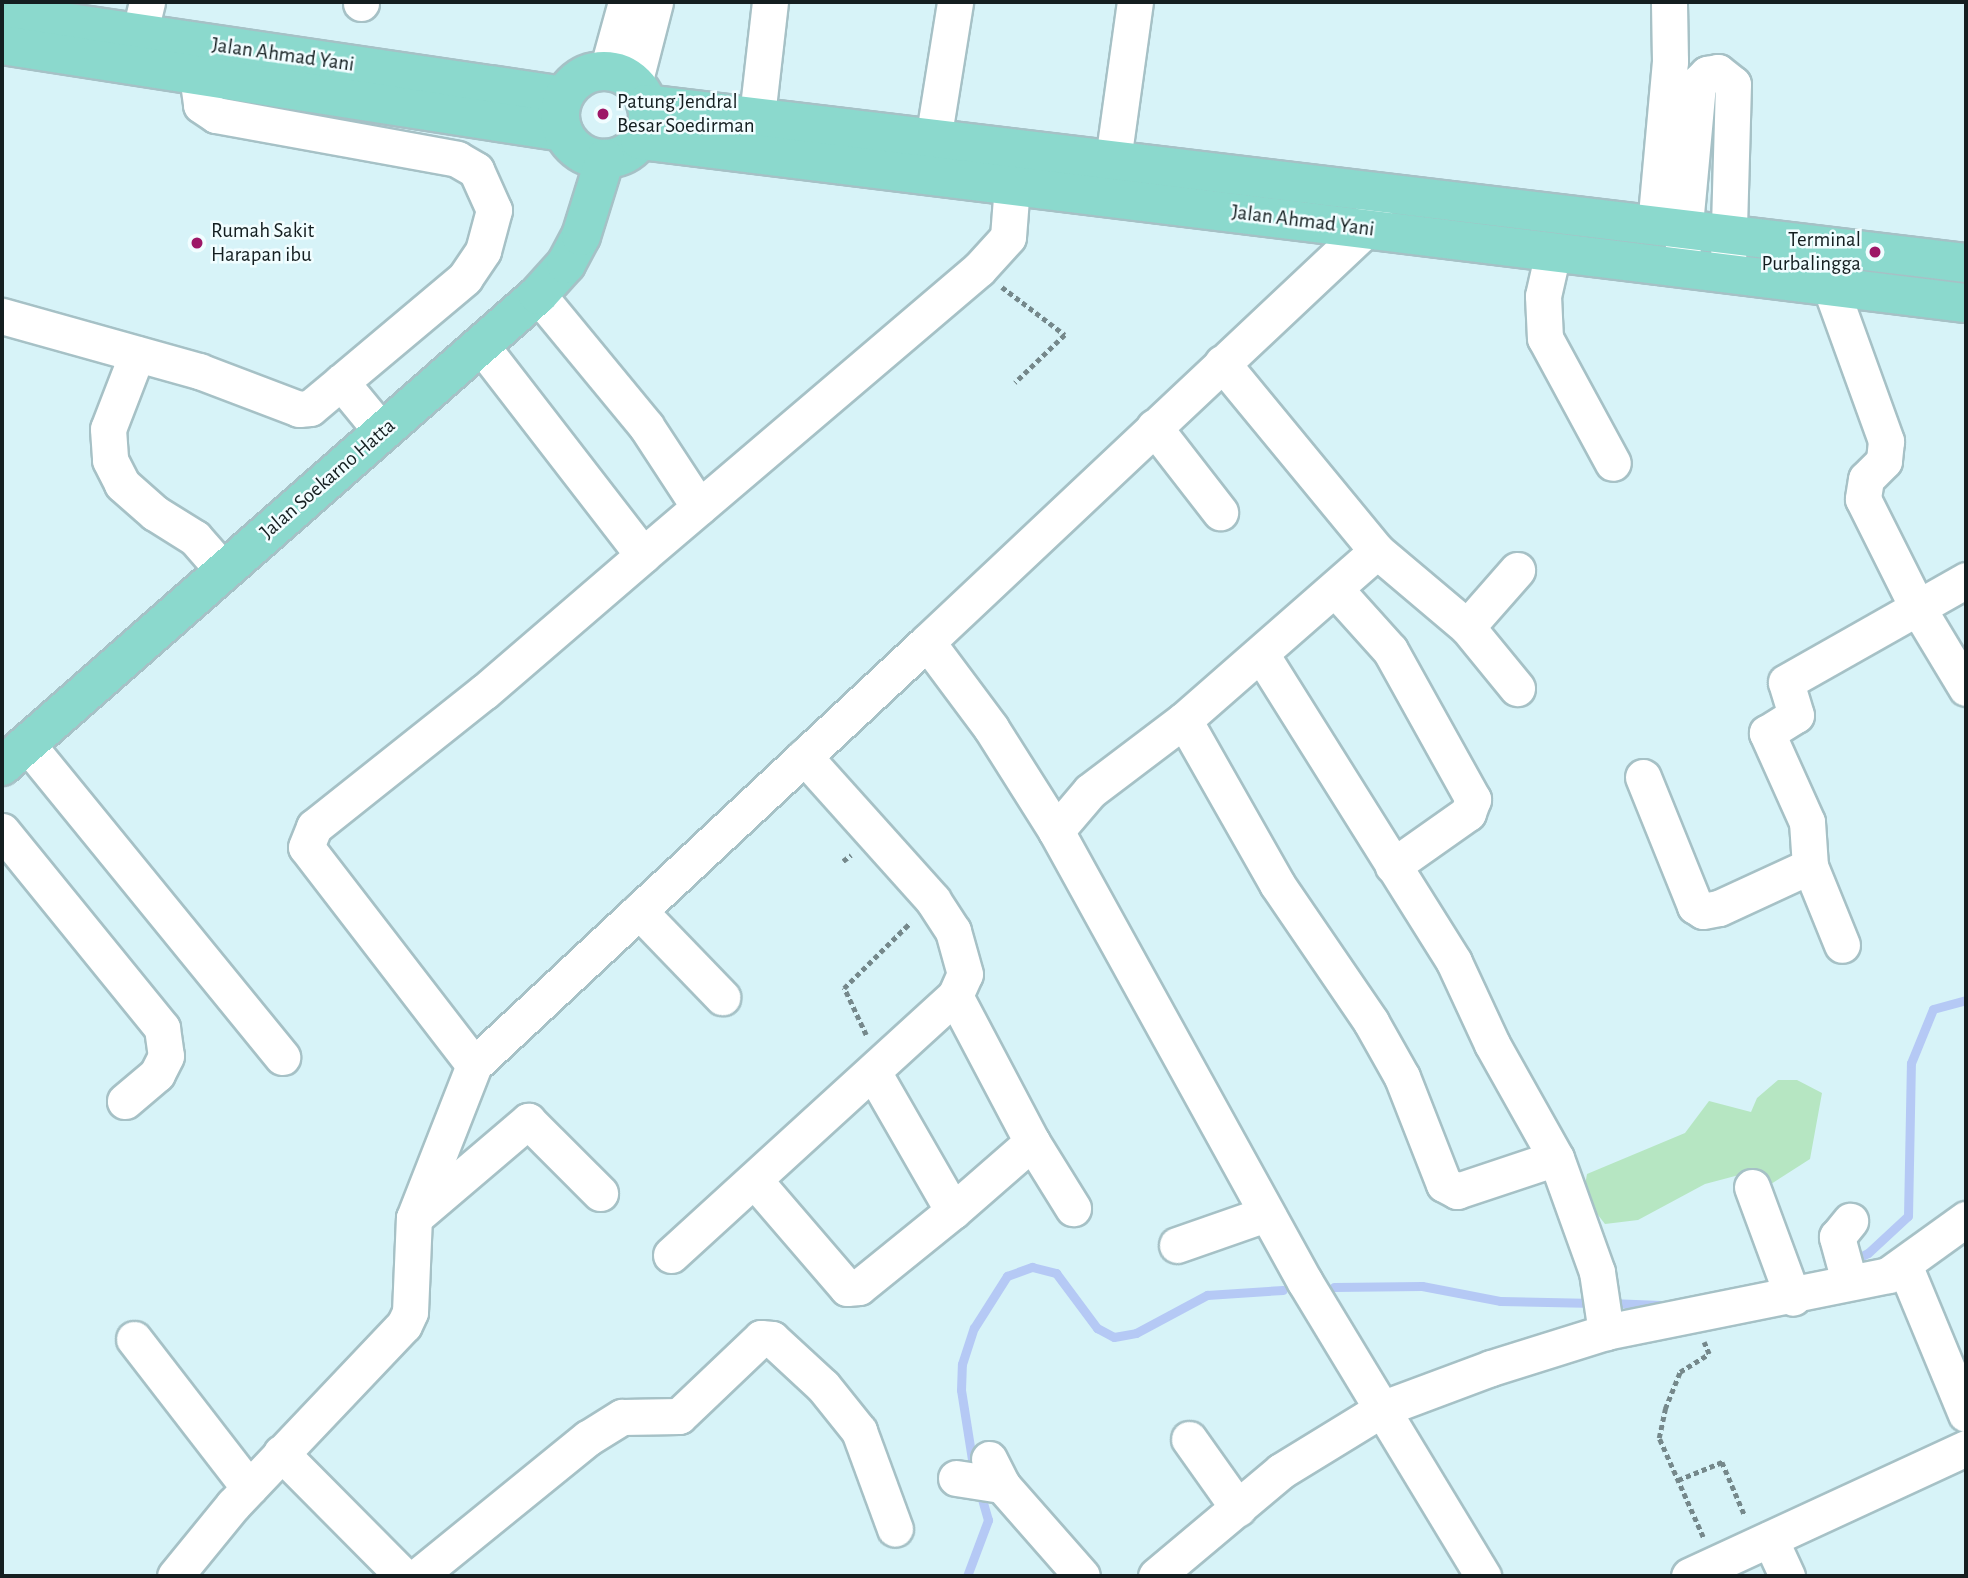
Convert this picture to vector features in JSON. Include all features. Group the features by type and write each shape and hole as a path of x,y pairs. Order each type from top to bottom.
{"main road":[{"name":"Jalan Ahmad Yani","path":"2,13 139,34 563,114"},
{"name":"Jalan Ahmad Yani","path":"2,45 139,34 197,75 563,114"},
{"path":"582,77 632,100 625,154 605,159 576,149 563,114 582,77"},
{"name":"Jalan Ahmad Yani","path":"632,100 757,116 930,157 1012,185 1373,212 1669,227 1966,263"},
{"name":"Jalan Ahmad Yani","path":"632,100 930,157 1113,160 1373,212 1553,252 1966,303"},
{"name":"Jalan Soekarno Hatta","path":"10,756 209,553 361,406 482,346 538,295 566,264 581,236 605,159"}],"street":[{"path":"626,2 632,100"},
{"path":"632,100 655,2"},
{"path":"757,116 771,2"},
{"path":"930,157 955,2"},
{"path":"1113,160 1135,2"},
{"path":"1669,2 1669,227 1682,267"},
{"path":"1669,227 1698,83 1707,74 1718,72 1732,84 1727,273"},
{"path":"2,316 137,354 299,409 361,406 465,278 483,251 494,210 476,170 457,159 216,115 201,105 197,75"},
{"path":"474,1065 400,965 307,855 307,836 979,270 1008,237 1012,185"},
{"path":"174,1576 249,1488 404,1325 410,1312 414,1218 474,1065 1222,363 1373,212"},
{"path":"1553,252 1543,296 1545,338 1614,463"},
{"path":"1830,286 1886,441 1884,461 1867,479 1863,499 1916,605 1966,688"},
{"path":"538,295 674,463 699,507"},
{"path":"482,346 643,555"},
{"path":"137,354 108,429 110,460 122,484 155,513 209,553"},
{"path":"1222,363 1377,551 1466,627 1517,688"},
{"path":"1154,427 1220,512"},
{"path":"1056,831 1090,791 1184,720 1230,675 1261,653 1377,551"},
{"path":"1466,627 1517,570"},
{"path":"1842,945 1810,866 1807,822 1767,733 1796,715 1786,682 1916,605 1966,580"},
{"path":"1335,589 1390,650 1473,799 1468,813 1393,866"},
{"path":"927,642 991,728 1056,831 1266,1214 1384,1408 1480,1575"},
{"path":"1261,653 1454,962 1492,1044 1556,1158 1597,1272 1605,1325"},
{"path":"1184,720 1284,895 1377,1033 1402,1077 1444,1184 1457,1191 1556,1158"},
{"path":"10,756 282,1057"},
{"path":"671,1255 955,996 965,963 953,931 933,900 804,756"},
{"path":"1643,777 1695,906 1703,911 1719,908 1810,866"},
{"path":"7,847 162,1028 166,1056 157,1074 125,1101"},
{"path":"639,911 722,998"},
{"path":"955,996 1032,1142 1073,1208"},
{"path":"873,1072 953,1211"},
{"path":"414,1218 528,1121 600,1193"},
{"path":"755,1181 847,1288 859,1287 953,1211 1032,1142"},
{"path":"1752,1187 1790,1288"},
{"path":"1177,1245 1266,1214"},
{"path":"1156,1576 1282,1471 1384,1408 1605,1325 1693,1315 1845,1271 1888,1275 1905,1267 1966,1219"},
{"path":"1845,1271 1837,1237 1850,1221"},
{"path":"1905,1267 1966,1414"},
{"path":"418,1576 588,1438 622,1417 678,1416 761,1338 772,1339 823,1386 859,1431 895,1529"},
{"path":"134,1339 249,1488"},
{"path":"1189,1439 1238,1508"},
{"path":"1689,1576 1759,1533 1966,1448"},
{"path":"281,1454 403,1576"},
{"path":"982,1477 1082,1576"},
{"path":"1759,1533 1787,1576"}],"path":[{"path":"979,270 1065,335 1015,383"},
{"path":"873,1072 866,1030 844,988 933,900"},
{"path":"1693,1315 1709,1354 1680,1372 1659,1438 1706,1544"},
{"path":"1678,1480 1722,1462 1759,1533"}],"green space":[{"path":"1778,1080 1797,1080 1822,1093 1810,1159 1771,1184 1739,1175 1705,1184 1638,1220 1605,1224 1583,1196 1587,1174 1685,1133 1709,1101 1751,1112 1757,1098"}],"waterway":[{"path":"1850,1262 1868,1253 1908,1216 1911,1063 1933,1009 1966,1000"},
{"path":"974,1472 961,1390 962,1364 974,1328 1007,1276 1032,1267 1056,1273 1097,1328 1114,1337 1136,1333 1207,1295 1283,1290"},
{"path":"1334,1287 1422,1286 1500,1301 1595,1303"},
{"path":"1609,1303 1661,1305"},
{"path":"967,1576 988,1520 979,1489"}],"place":[{"name":"Patung Jendral Besar Soedirman","path":"603,114"},
{"name":"Rumah Sakit Harapan ibu","path":"197,243"},
{"name":"Terminal Purbalingga","path":"1875,252"}]}
